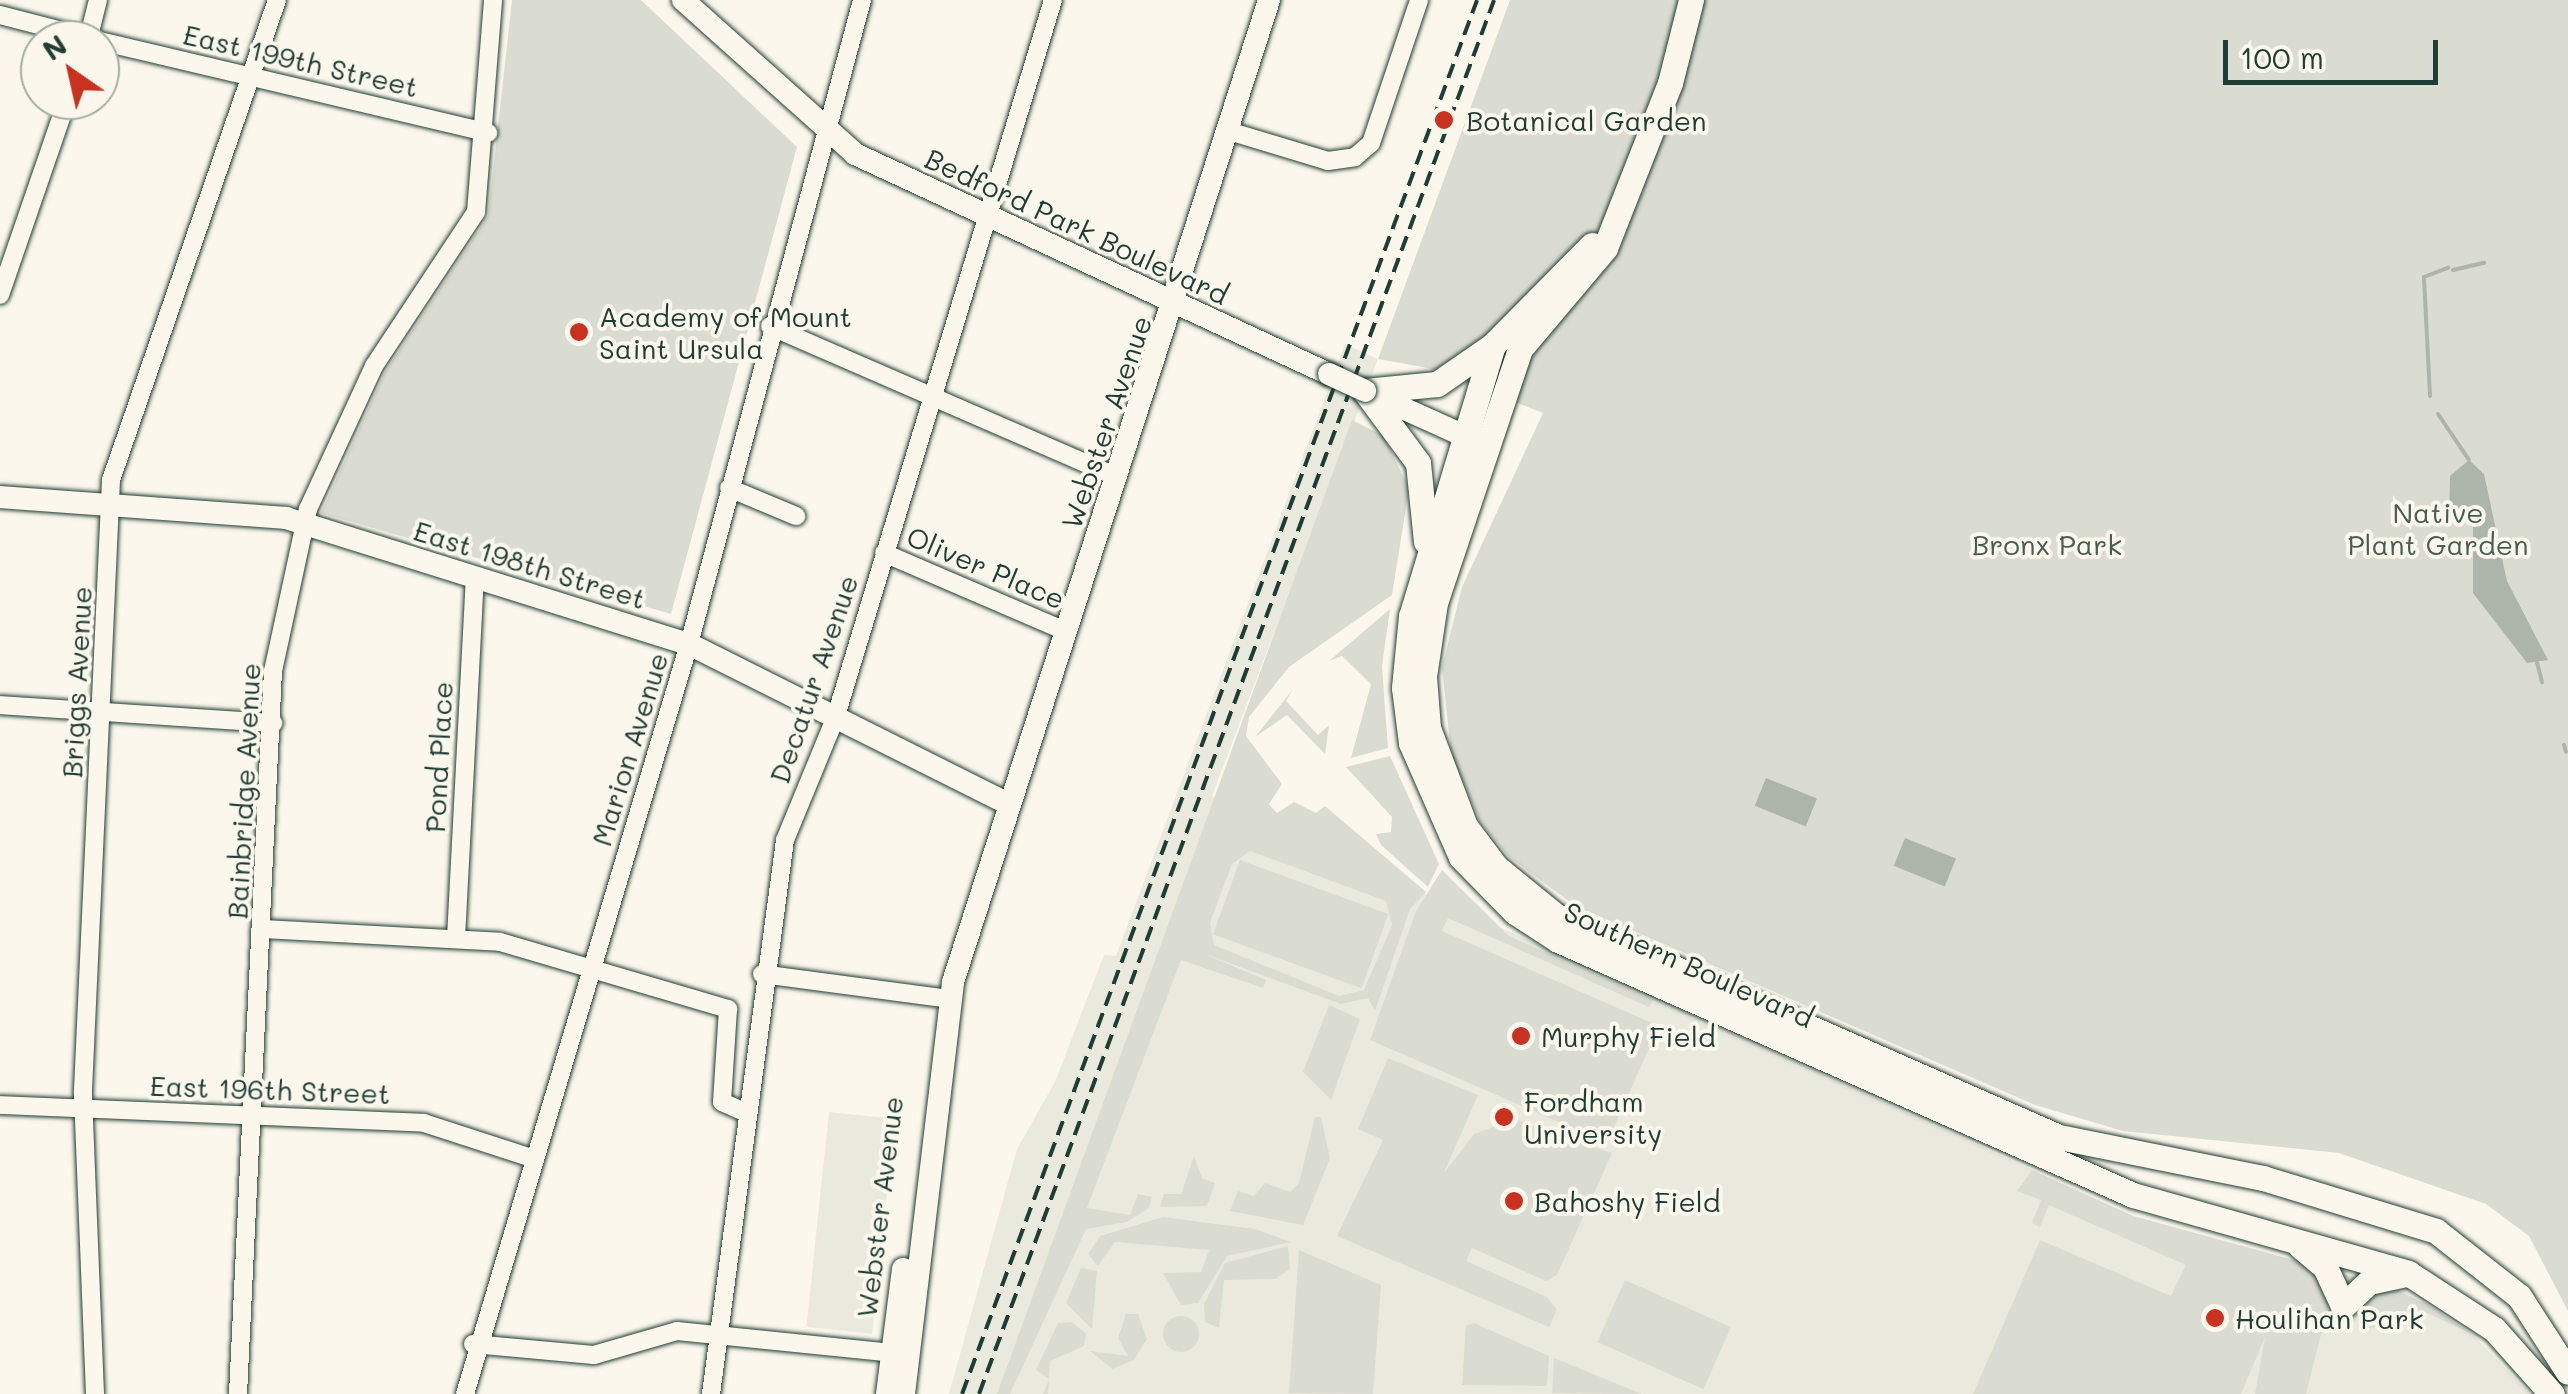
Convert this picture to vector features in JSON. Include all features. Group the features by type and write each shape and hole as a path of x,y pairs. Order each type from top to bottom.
{"main road":[{"name":"Bedford Park Boulevard","path":"683,0 822,129 986,220 1476,441"},
{"name":"Webster Avenue","path":"888,1394 900,1353 942,998 1178,306 1270,0"},
{"name":"Southern Boulevard","path":"1691,0 1617,214 1594,266 1520,349 1476,441 1426,565 1404,660 1416,764 1461,857 1515,912 1582,951 2132,1196 2408,1274 2494,1329 2552,1394"},
{"name":"Southern Boulevard","path":"1617,214 1493,344 1476,441 1434,603 1424,702 1452,803 1514,886 1580,928 2084,1147 2237,1172 2420,1224 2500,1276 2568,1372"},
{"path":"1365,390 1437,384 1493,344"},
{"path":"1365,390 1418,463 1426,565"},
{"name":"East 198th Street","path":"0,498 302,526 689,644 1009,804"},
{"path":"2293,1240 2325,1267 2344,1306 2368,1282 2408,1274"},
{"name":"Webster Avenue","path":"900,1353 904,1394"}],"street":[{"name":"Briggs Avenue","path":"95,1394 84,1108 111,480 276,0"},
{"name":"Bainbridge Avenue","path":"238,1394 273,671 302,526 374,366 476,212 488,133 493,0"},
{"name":"Marion Avenue","path":"465,1394 473,1344 592,969 689,644 822,129 862,0"},
{"name":"Decatur Avenue","path":"711,1394 762,974 786,840 836,716 1053,0"},
{"path":"1232,132 1342,161 1370,143 1420,0"},
{"name":"East 199th Street","path":"120,46 488,133"},
{"path":"0,295 61,120"},
{"path":"770,326 1118,478"},
{"path":"729,488 796,516"},
{"name":"Oliver Place","path":"884,553 1067,632"},
{"name":"Pond Place","path":"456,938 474,579"},
{"path":"0,705 272,723"},
{"path":"263,930 456,938 592,969 728,1009 722,1102 744,1112"},
{"path":"762,974 942,998"},
{"name":"East 196th Street","path":"0,1105 424,1123 532,1158"},
{"path":"473,1344 594,1355 676,1331 900,1353"}],"shaded area":[{"name":"Fordham University","path":"1345,344 1378,359 1212,796 2133,1216 2403,1291 2472,1334 2530,1394 949,1394 1017,1149 1055,1082 1104,955 1116,956"},
{"path":"2469,460 2484,474 2507,581 2548,660 2527,663 2473,593 2473,519 2449,522 2450,476"},
{"path":"1766,778 1817,799 1806,826 1755,806"},
{"path":"1905,838 1956,859 1945,886 1894,866"},
{"path":"829,1112 895,1119 872,1334 806,1327"}],"green space":[{"name":"Academy of Mount Saint Ursula","path":"512,0 641,0 797,147 671,614 321,513 385,372 488,216"},
{"name":"Bronx Park","path":"1510,0 2568,0 2568,1311 2529,1236 2486,1204 2339,1153 2123,1131 2035,1105 1574,905 1508,856 1480,821 1451,753 1442,667 1462,587 1543,413 1428,368 1378,359"},
{"path":"1352,420 1384,436 1409,489 1392,595 1289,667 1249,717 1246,736 1282,784 1269,804 1277,813 1294,802 1316,813 1325,806 1426,892 1410,909 1375,1011 1368,998 1341,1004 1202,953 1266,980 1263,988 1181,960 1087,1208 1130,1215 1138,1194 1152,1197 1149,1208 1127,1222 1086,1229 1010,1394 997,1394","holes":["1250,851 1386,901 1392,925 1364,990 1339,996 1214,945 1210,923 1232,864"]},
{"path":"1390,609 1382,666 1388,748 1351,758 1371,684 1342,656 1329,661"},
{"path":"1293,689 1286,701 1318,735 1329,725 1325,754 1287,715 1255,737"},
{"path":"1390,756 1439,864 1428,887 1381,845 1376,834 1391,832 1392,817 1346,767"},
{"path":"1240,860 1388,914 1361,988 1213,934"},
{"name":"Murphy Field","path":"1442,870 1509,936 1653,1000 1649,1007 1448,918 1442,931 1659,1026 1607,1143 1370,1040 1416,911"},
{"path":"1329,1005 1360,1019 1331,1100 1303,1072"},
{"path":"1388,1058 1478,1095 1444,1173 1474,1134 1515,1119 1612,1153 1557,1275 1546,1281 1472,1248 1466,1261 1547,1297 1557,1310 1549,1327 1337,1236 1383,1140 1358,1129"},
{"path":"1315,1117 1321,1117 1330,1158 1303,1225 1230,1211 1238,1191 1254,1196 1265,1183 1290,1192 1299,1183"},
{"path":"1194,1156 1202,1178 1215,1183 1207,1206 1160,1207 1164,1194 1181,1194"},
{"path":"2032,1170 2133,1216 2312,1265 2329,1303 2306,1394 2255,1394 2265,1337 2241,1394 1973,1394 2040,1240 2171,1296 2186,1265 2049,1205 2040,1227 2032,1223 2041,1200 2017,1191"},
{"path":"1163,1217 1255,1229 1291,1242 1227,1256 1198,1303 1181,1305 1163,1273 1201,1272 1209,1250 1115,1242 1098,1266 1088,1254 1100,1236"},
{"path":"1288,1246 1290,1269 1275,1279 1224,1280 1219,1328 1205,1322 1204,1304 1225,1263"},
{"path":"1299,1250 1381,1285 1373,1394 1289,1393"},
{"path":"1081,1268 1097,1271 1092,1329 1066,1303"},
{"path":"1625,1280 1731,1327 1703,1389 1597,1342"},
{"path":"2386,1286 2427,1304 2472,1334 2423,1311 2361,1331 2362,1299"},
{"path":"1126,1314 1138,1314 1147,1339 1134,1360 1112,1369 1090,1351 1128,1356 1118,1338"},
{"path":"1181,1316 1194,1321 1199,1334 1194,1347 1181,1352 1168,1347 1163,1334 1168,1321"},
{"path":"1072,1322 1086,1334 1084,1346 1050,1361 1049,1379 1036,1370 1058,1323"},
{"path":"1474,1323 1549,1356 1547,1386 1462,1385 1466,1326"},
{"path":"1554,1358 1637,1392 1642,1394 1552,1393"}],"waterway":[{"path":"2453,270 2484,263"},
{"path":"2430,396 2424,277 2448,268"},
{"path":"2438,414 2469,460"},
{"path":"2537,662 2542,682"},
{"path":"2564,745 2566,752"}],"railway":[{"path":"962,1394 1477,0"},
{"path":"979,1394 1494,0"}],"place":[{"name":"Botanical Garden","path":"1444,120"},
{"name":"Academy of Mount Saint Ursula","path":"579,332"},
{"name":"Murphy Field","path":"1521,1036"},
{"name":"Fordham University","path":"1504,1117"},
{"name":"Bahoshy Field","path":"1514,1201"},
{"name":"Houlihan Park","path":"2215,1318"}],"park label":[{"name":"Native Plant Garden","path":"2438,528"}]}
